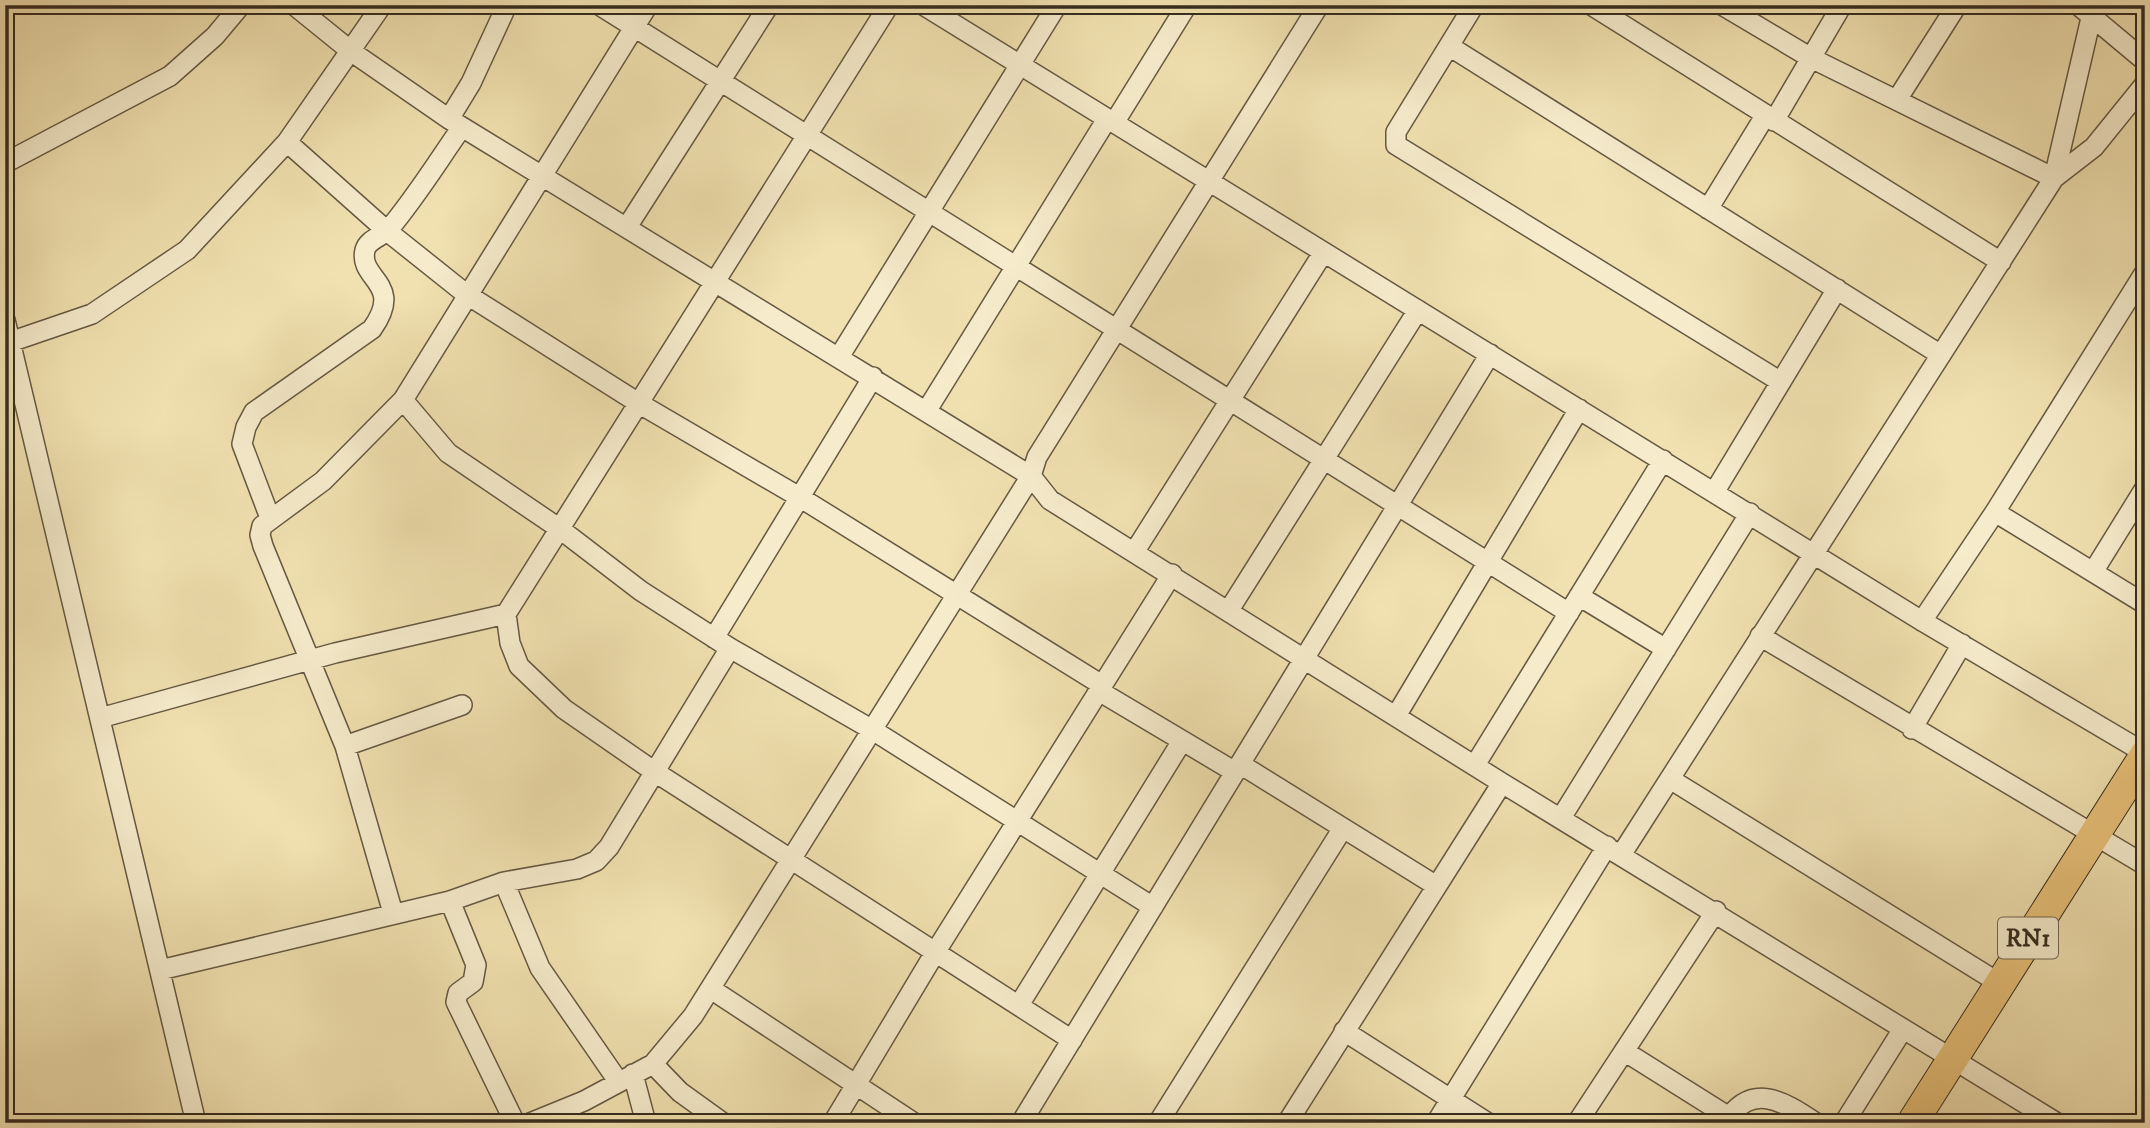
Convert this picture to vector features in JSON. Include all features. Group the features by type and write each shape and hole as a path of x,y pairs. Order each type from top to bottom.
{"highway":[{"name":"RN1","path":"1912,1123 2145,754"}],"street":[{"path":"5,163 170,76 186,65 242,5"},
{"path":"294,5 352,52 456,123 1031,475 1050,500 1502,783 1716,911 2057,1123"},
{"path":"10,342 92,314 187,250 287,142 352,52 382,5"},
{"path":"270,517 243,444 246,427 254,412 372,329 385,312 384,295 364,253 368,244 387,232 456,123 471,83 508,5"},
{"path":"599,5 1013,267 1569,613"},
{"path":"393,913 345,746 260,535 262,526 270,517 323,481 403,400 466,294 648,5"},
{"path":"627,227 769,5"},
{"path":"889,5 506,614 510,643 524,674 564,709 654,772 1072,1040"},
{"path":"923,5 1922,621 2145,754"},
{"path":"839,357 1057,5"},
{"path":"927,410 1013,267 1187,5"},
{"path":"530,1123 584,1101 653,1064 693,1016 957,596 1031,475 1037,457 1319,5"},
{"path":"1474,5 1396,132 1396,145 1781,382"},
{"path":"1591,5 2000,262"},
{"path":"1722,5 1811,58 1898,98 2054,178"},
{"path":"1708,209 1811,58 1842,5"},
{"path":"1898,98 1957,5"},
{"path":"2054,178 2084,11 2145,61"},
{"path":"1449,46 1941,355"},
{"path":"1436,1123 1614,850 1670,779 2054,178 2094,147 2142,92"},
{"path":"287,142 387,232 466,294 640,404 801,498 1182,741 1238,768 1435,885"},
{"path":"1135,551 1323,253"},
{"path":"1922,621 1995,512 2145,272"},
{"path":"1715,492 1837,289"},
{"path":"1229,610 1418,310"},
{"path":"5,320 196,1123"},
{"path":"1021,1123 1490,354"},
{"path":"160,970 450,901 504,882 577,869 596,861 609,848 654,772 801,498 873,377"},
{"path":"403,400 448,453 560,528 621,577 722,643 871,729 1153,907"},
{"path":"1396,716 1579,409"},
{"path":"1475,765 1663,460"},
{"path":"2092,572 2145,488"},
{"path":"1995,512 2145,604"},
{"path":"1562,818 1750,513"},
{"path":"833,1123 936,951 1172,574"},
{"path":"1579,596 1666,649"},
{"path":"100,718 312,660 506,614"},
{"path":"1760,636 1912,729 2145,865"},
{"path":"1912,729 1962,645"},
{"path":"345,746 462,705"},
{"path":"1020,1005 1182,741"},
{"path":"1670,779 1999,983"},
{"path":"1287,1123 1435,885 1502,783"},
{"path":"1158,1123 1343,828"},
{"path":"504,882 540,968 626,1077 646,1123"},
{"path":"450,901 476,965 473,982 458,993 456,1002 515,1123"},
{"path":"1577,1123 1716,911"},
{"path":"710,989 914,1123"},
{"path":"1844,1123 1903,1028"},
{"path":"1344,1031 1488,1123"},
{"path":"1624,1051 1727,1120 1748,1100 1761,1097 1773,1099 1816,1123"},
{"path":"653,1064 680,1092 723,1123"}]}
